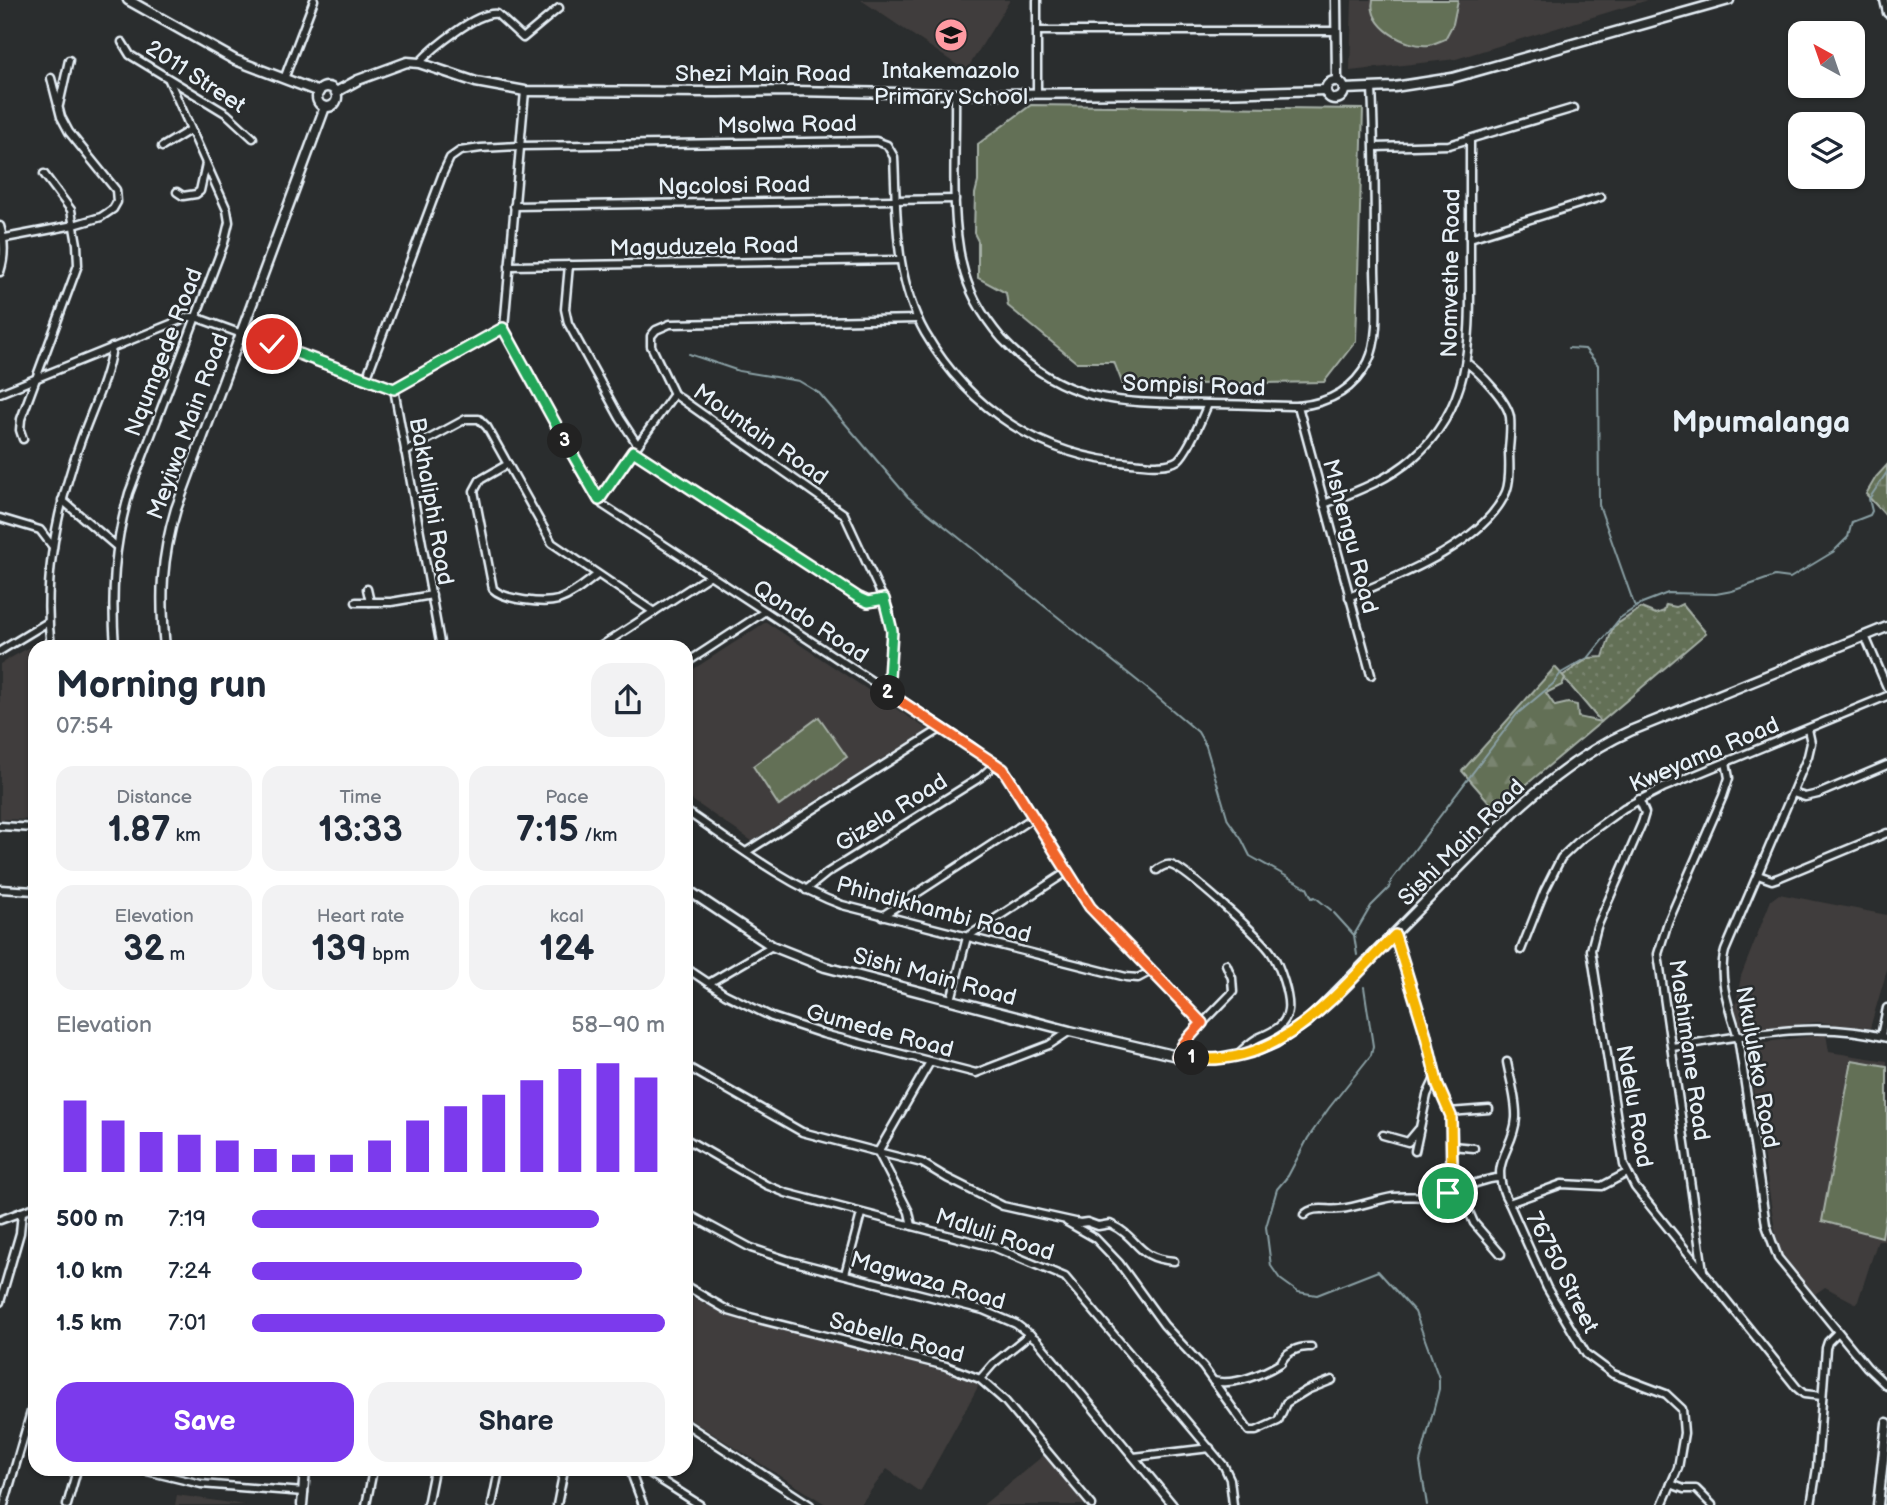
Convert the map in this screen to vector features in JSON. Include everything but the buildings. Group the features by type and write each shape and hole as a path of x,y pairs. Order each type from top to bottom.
{"street":[{"name":"Shezi Main Road","path":"128,0 218,52 319,92 327,87 336,92"},
{"path":"284,79 314,0"},
{"path":"1037,0 1037,92"},
{"path":"1336,0 1336,80"},
{"path":"1344,89 1451,78 1729,0"},
{"path":"1884,0 1887,13"},
{"path":"419,63 439,44 488,14 497,14 523,38 559,8"},
{"path":"1037,31 1336,31"},
{"name":"2011 Street","path":"122,42 130,55 227,114 253,138"},
{"path":"59,107 69,60"},
{"name":"Shezi Main Road","path":"336,92 398,64 419,63 476,82 525,91 955,94 1326,90"},
{"path":"2,239 74,225 108,214 118,196 69,132 51,78"},
{"name":"Nqumgede Road","path":"114,640 112,613 116,546 129,493 224,243 229,222 227,210 169,80"},
{"path":"1336,80 1342,83 1344,89 1342,96 1337,99 1330,98 1326,90 1330,82 1336,80"},
{"name":"Sompisi Road","path":"955,94 955,199 960,255 974,298 997,332 1025,360 1053,380 1099,398 1132,403 1298,406 1324,401 1347,389 1363,372 1373,347 1373,88"},
{"path":"503,328 525,91"},
{"path":"319,92 318,101 325,107"},
{"name":"Shezi Main Road","path":"325,107 336,102 336,92"},
{"name":"Meyiwa Main Road","path":"164,640 161,602 168,535 325,107"},
{"path":"1375,147 1434,147 1574,108"},
{"path":"162,147 190,130"},
{"name":"Nomvethe Road","path":"1324,504 1385,478 1413,458 1429,442 1449,414 1459,390 1466,363 1470,325 1470,139"},
{"name":"Msolwa Road","path":"366,379 450,158 455,153 468,149 519,146 876,141 887,145 893,152 900,260 918,319 953,372 990,409 1023,432 1076,455 1108,461 1169,464 1182,455 1208,404"},
{"path":"177,192 183,196 200,191 206,164"},
{"path":"23,439 21,419 78,265 71,210 44,174"},
{"path":"1470,238 1601,197"},
{"name":"Ngcolosi Road","path":"514,206 955,199"},
{"path":"0,226 4,259 0,272"},
{"name":"Maguduzela Road","path":"509,266 900,260"},
{"path":"569,265 565,309 568,323 635,447 859,598 868,602 884,599"},
{"path":"0,393 182,318 195,317 394,389"},
{"name":"Mountain Road","path":"888,692 892,631 884,599 841,512 674,394 651,346 653,333 663,325 918,319"},
{"name":"Bakhaliphi Road","path":"440,640 394,389 503,328"},
{"name":"Qondo Road","path":"503,328 582,474 609,510 996,763 1007,774 1090,907 1202,1023"},
{"path":"50,640 49,590 62,500 108,369 112,347"},
{"path":"1349,597 1420,567 1440,555 1491,514 1505,493 1510,417 1499,398 1477,371 1466,363"},
{"path":"599,500 674,394"},
{"name":"Mshengu Road","path":"1298,406 1371,675"},
{"path":"405,452 466,419 475,418 487,427 552,544 654,612"},
{"path":"508,464 480,480 474,491 493,589 503,596 555,601 597,575"},
{"path":"62,500 116,546"},
{"path":"0,518 40,530 53,548"},
{"path":"610,640 709,576"},
{"path":"368,589 370,602"},
{"path":"356,602 391,602 432,595"},
{"path":"693,658 764,612"},
{"path":"0,651 48,622"},
{"name":"Sishi Main Road","path":"693,894 772,946 825,967 1177,1056 1200,1059 1236,1056 1275,1044 1308,1021 1532,796 1596,748 1630,731 1887,627"},
{"path":"1865,636 1887,687"},
{"name":"Kweyama Road","path":"1521,950 1561,858 1581,839 1639,799 1887,696"},
{"path":"746,852 942,728"},
{"name":"Nkululeko Road","path":"1808,729 1811,737 1810,750 1722,960 1729,1009 1738,1037 1766,1225 1772,1244 1778,1258 1867,1367 1887,1386"},
{"name":"Mashimane Road","path":"1703,1271 1658,954 1668,922 1723,796 1729,778 1726,762"},
{"name":"Gizela Road","path":"806,890 827,873 981,777 996,763"},
{"path":"1793,793 1805,797 1818,794 1887,765"},
{"name":"Ndelu Road","path":"1639,799 1645,813 1642,823 1597,927 1591,950 1627,1173 1635,1187 1797,1388 1804,1394 1822,1396"},
{"name":"Phindikhambi Road","path":"693,816 806,890 842,905 1126,977 1138,978 1151,971"},
{"path":"881,916 1034,817"},
{"path":"0,826 28,828"},
{"path":"1759,875 1772,880 1887,833"},
{"path":"1157,870 1172,865 1186,875 1223,904 1266,947 1277,964 1288,1000 1288,1013 1279,1028 1257,1038 1236,1056"},
{"path":"951,1000 967,937 1067,872"},
{"path":"0,889 28,891"},
{"path":"1395,935 1449,1112 1452,1177 1474,1223 1501,1254"},
{"path":"709,983 772,946"},
{"path":"1177,1056 1184,1043 1233,992 1232,978 1226,964"},
{"name":"Gumede Road","path":"693,973 744,1003 784,1022 930,1062 981,1073 1049,1045 1070,1031"},
{"path":"1672,1047 1814,1029 1884,1037 1887,1008"},
{"path":"878,1152 930,1062"},
{"path":"1507,1062 1517,1115 1515,1130 1502,1157 1500,1178 1503,1193 1509,1203"},
{"path":"693,1070 802,1132 922,1163 1003,1206 1080,1223 1087,1222 1098,1226 1110,1224 1129,1236 1148,1256 1174,1261"},
{"path":"1415,1151 1427,1095 1436,1076"},
{"path":"1449,1112 1489,1110"},
{"path":"1383,1135 1408,1142 1419,1129"},
{"name":"Mdluli Road","path":"693,1143 777,1190 993,1247 1065,1277 1228,1472 1233,1505"},
{"path":"1452,1146 1474,1148"},
{"path":"878,1152 909,1212 912,1226"},
{"name":"76750 Street","path":"1627,1173 1602,1186 1562,1184 1509,1203 1550,1295 1586,1354 1613,1374 1666,1394 1682,1409 1684,1433 1678,1468 1662,1505"},
{"path":"1304,1215 1314,1209 1339,1210 1391,1197 1428,1198 1490,1177 1500,1178"},
{"path":"0,1220 28,1209"},
{"path":"0,1302 20,1233 22,1212"},
{"path":"845,1274 861,1214"},
{"name":"Magwaza Road","path":"693,1217 751,1248 983,1310 1016,1324 1030,1334 1172,1505"},
{"path":"1061,1219 1095,1238 1131,1277 1164,1325 1191,1353 1252,1432 1278,1421 1286,1403 1307,1390 1332,1380"},
{"name":"Sabella Road","path":"693,1290 729,1311 946,1366 980,1379 1005,1401 1092,1505"},
{"path":"1811,1505 1817,1468 1826,1348 1838,1332"},
{"path":"980,1379 993,1364 1030,1334"},
{"path":"1213,1381 1242,1379 1269,1370 1299,1347 1311,1347"},
{"path":"4,1505 28,1422"},
{"path":"1878,1505 1887,1423"},
{"path":"693,1429 810,1505"},
{"path":"1134,1457 1210,1448"},
{"path":"67,1505 75,1476"},
{"path":"168,1476 201,1484 304,1492"},
{"path":"302,1505 305,1476"},
{"path":"366,1505 372,1476"},
{"path":"427,1505 434,1476"},
{"path":"492,1505 498,1476"},
{"path":"557,1505 563,1476"},
{"path":"632,1476 643,1505"},
{"path":"654,1476 700,1505"},
{"path":"1671,1484 1684,1489 1696,1489 1704,1494 1712,1505"}],"shaded area":[{"name":"Intakemazolo Primary School","path":"861,0 1010,0 966,71"},
{"path":"1352,0 1648,0 1456,59 1350,71"},
{"path":"766,622 928,730 752,841 693,801 693,669"},
{"path":"28,648 28,820 0,819 0,664"},
{"path":"1779,894 1887,915 1887,970 1870,1028 1818,1022 1741,1030 1735,1010 1741,976 1771,900"},
{"path":"1826,1034 1829,1052 1887,1061 1887,1242 1878,1240 1857,1304 1825,1287 1815,1294 1782,1254 1776,1236 1750,1069 1751,1044"},
{"path":"693,1298 727,1315 962,1376 979,1385 920,1492 887,1469 860,1505 827,1505 693,1421"},
{"path":"1044,1455 1085,1505 983,1505"},
{"path":"177,1495 244,1505 175,1505"}],"green space":[{"path":"1373,0 1458,0 1453,24 1445,39 1429,45 1420,45 1400,39 1382,26 1373,10"},
{"path":"1031,105 1363,109 1356,341 1324,382 1123,385 1114,362 1076,362 1008,306 1006,293 978,278 978,241 974,233 978,144"},
{"path":"1887,465 1887,517 1866,494"},
{"path":"1682,604 1706,633 1601,722 1562,676 1589,658 1603,657 1613,627 1641,608 1656,614 1664,611 1666,605 1676,607"},
{"path":"1555,667 1565,678 1562,685 1546,693 1555,706 1568,703 1577,705 1578,717 1601,722 1496,810 1462,771"},
{"path":"819,717 847,757 779,806 753,766"},
{"path":"1852,1060 1887,1066 1887,1209 1882,1237 1822,1221"}],"waterway":[{"path":"1568,348 1585,349 1598,365 1599,505 1635,607"},
{"path":"689,354 739,371 799,381 819,393 908,497 1198,732 1206,746 1228,820 1250,856 1307,888 1312,898 1315,897 1331,910"},
{"path":"1354,935 1371,906 1389,888 1391,881 1517,714 1553,684 1561,673 1589,657 1620,618 1642,603 1668,593 1716,594 1775,576 1790,578 1833,552 1848,537 1852,522 1870,515 1872,511 1869,499 1887,472"},
{"path":"1334,913 1354,935 1357,955"},
{"path":"1364,987 1373,1046 1371,1055 1308,1138 1288,1176 1277,1189 1266,1227 1271,1266 1280,1279 1298,1292 1317,1295 1378,1271 1415,1312 1439,1378 1439,1389 1420,1462 1427,1505"}],"place":[{"name":"Intakemazolo Primary School","path":"951,35"}],"district":[{"name":"Mpumalanga","path":"1761,422"}],"route":[{"path":"272,344 394,389 503,328 599,500 633,451 864,601 884,599 892,631 888,692 996,763 1007,774 1090,907 1202,1023 1184,1043 1177,1056 1215,1059 1256,1051 1275,1044 1292,1034 1326,1005 1395,935 1425,1032 1438,1086 1451,1116 1452,1177 1456,1187 1448,1193"}]}
